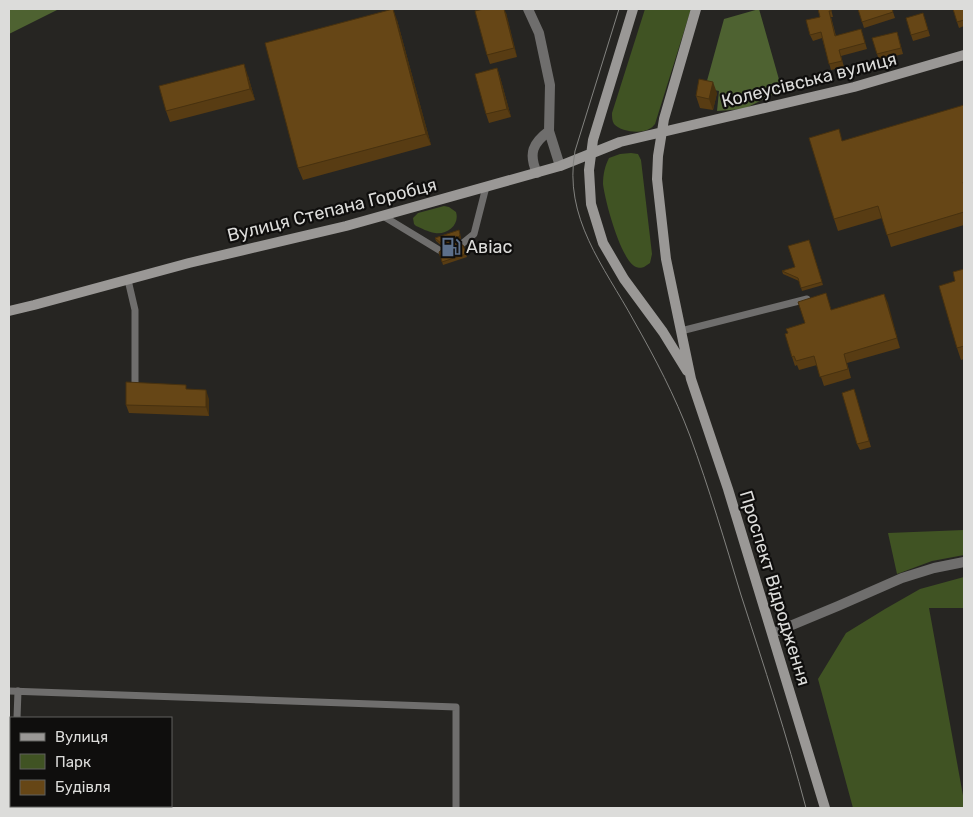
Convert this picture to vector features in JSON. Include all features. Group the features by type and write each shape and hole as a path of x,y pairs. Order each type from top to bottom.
{"street":[{"path":"528,9 539,32 550,85 549,131 560,166"},
{"name":"Проспект Відродження","path":"633,9 593,140 588,170 591,204 603,243 624,279 663,332 691,379"},
{"name":"Проспект Відродження","path":"696,9 664,119 658,156 657,179 666,259 691,379 731,498 825,808"},
{"name":"Колеусівська вулиця","path":"661,133 854,87 964,55"},
{"path":"537,172 533,154 535,146 539,139 549,131"},
{"name":"Вулиця Степана Горобця","path":"9,311 189,263 337,229 560,166 620,142 661,133"},
{"path":"772,633 902,578 934,568 964,562"}],"lane":[{"path":"463,243 474,234 486,187"},
{"path":"383,216 439,250"},
{"path":"128,280 135,310 135,387"},
{"path":"681,332 812,298"},
{"path":"9,691 456,707 456,808"},
{"path":"17,717 18,691"}],"green space":[{"path":"9,9 59,9 9,34"},
{"path":"645,9 691,9 655,124 645,131 631,131 617,127 612,120 612,113"},
{"path":"759,9 782,90 744,109 717,111 719,91 705,88 724,19"},
{"path":"631,153 638,154 641,160 652,254 650,263 641,268 636,267 630,262 619,243 610,216 603,184 604,170 609,158"},
{"path":"444,206 456,212 457,217 454,225 448,231 440,233 427,231 414,224 413,218 418,213"},
{"path":"964,530 964,555 932,561 897,574 888,533"},
{"path":"964,577 964,608 929,608 964,808 853,808 818,679 846,633 920,589"}],"building":[{"path":"393,9 426,134 298,168 265,43"},
{"path":"504,9 514,48 487,55 475,11"},
{"path":"818,9 831,9 829,11 835,36 861,29 865,43 839,50 842,61 829,64 821,32 810,35 806,20 820,17"},
{"path":"858,9 892,9 893,12 862,22"},
{"path":"953,9 964,9 964,20 957,22"},
{"path":"923,13 928,30 911,35 906,18"},
{"path":"897,32 901,48 877,54 872,38"},
{"path":"244,64 250,89 166,111 159,86"},
{"path":"497,68 507,109 486,114 475,74"},
{"path":"699,79 713,82 709,99 696,96"},
{"path":"964,105 964,212 887,235 878,206 834,219 809,138 839,129 842,141"},
{"name":"Авіас","path":"459,230 460,235 457,241 460,245 463,245 466,254 442,262 439,252 443,249 443,245 435,238"},
{"path":"809,240 822,282 801,288 798,278 782,271 795,267 788,246"},
{"path":"964,269 964,346 957,348 939,286 955,281 953,272"},
{"path":"826,293 831,310 884,294 897,338 844,354 848,369 820,377 814,356 796,361 794,356 792,357 785,334 788,333 786,329 805,323 798,302"},
{"path":"126,382 186,385 186,389 206,390 206,407 126,405"},
{"path":"854,389 869,441 857,444 842,393"}],"tram line":[{"path":"619,9 575,151 573,175 575,198 580,220 599,261 657,363 690,436 775,701 806,808"}],"place":[{"name":"Авіас","path":"451,247"}]}
